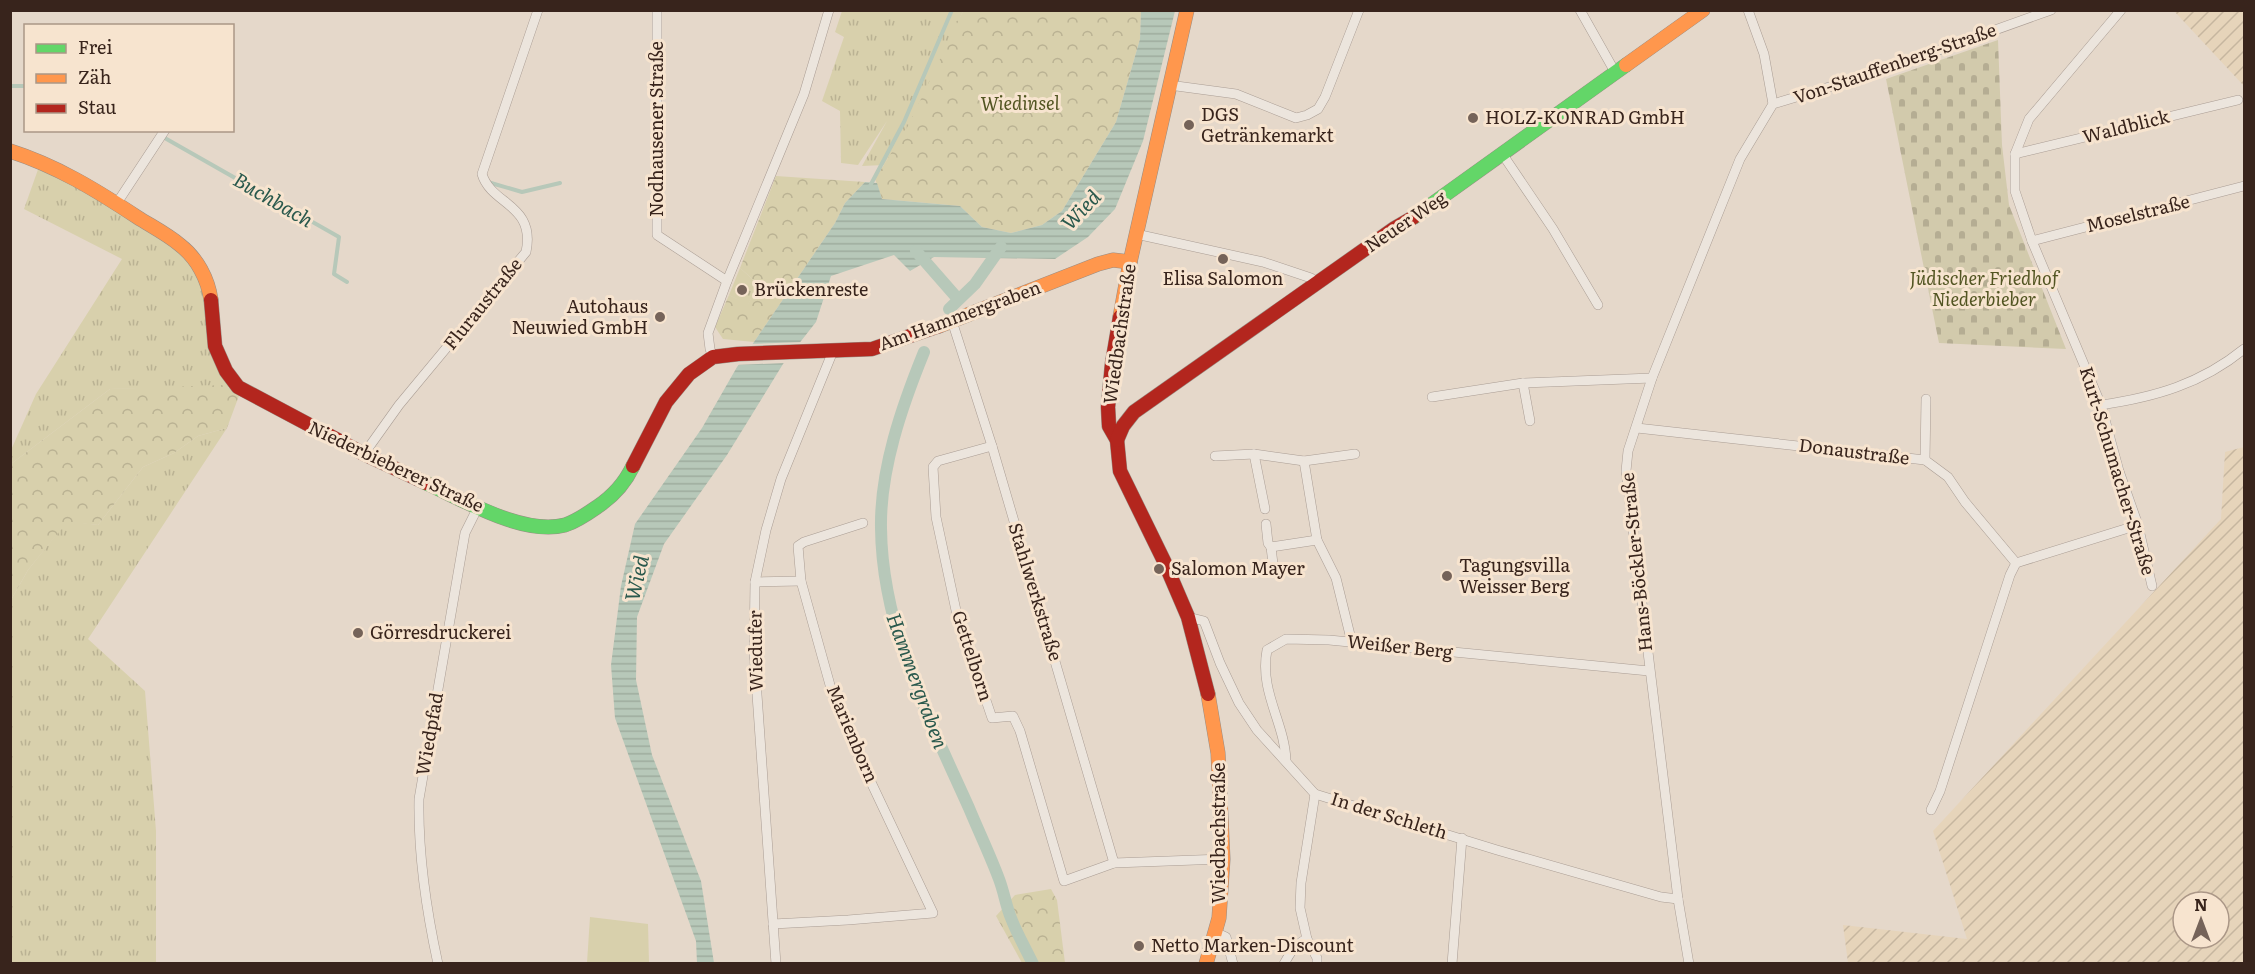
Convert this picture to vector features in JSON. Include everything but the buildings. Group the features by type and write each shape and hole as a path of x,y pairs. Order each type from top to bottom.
{"street":[{"name":"Fluraustraße","path":"363,454 399,405 526,252 530,236 522,219 509,204 484,183 482,174 538,10"},
{"name":"Nodhausener Straße","path":"657,10 657,235 727,281"},
{"path":"713,357 708,333 804,94 829,10"},
{"name":"Wiedbachstraße","path":"1187,10 1130,262 1109,387 1109,426 1118,440 1120,471 1164,561 1188,617 1206,683 1218,753 1222,859 1219,918 1206,963"},
{"path":"1168,86 1236,94 1296,118 1307,115 1318,108 1324,97 1359,10"},
{"path":"1580,10 1615,72"},
{"name":"Neuer Weg","path":"1118,440 1123,426 1134,412 1503,155 1703,10"},
{"path":"1748,10 1764,54 1773,104"},
{"name":"Von-Stauffenberg-Straße","path":"1773,104 1869,75 2051,10"},
{"name":"Kurt-Schumacher-Straße","path":"2121,10 2029,119 2014,154 2014,191 2032,241 2101,405 2119,471 2138,525 2152,586"},
{"name":"Waldblick","path":"2014,154 2238,100"},
{"name":"Hans-Böckler-Straße","path":"1689,963 1678,899 1626,471 1628,451 1652,378 1740,159 1773,104"},
{"path":"117,202 164,132"},
{"name":"Niederbieberer Straße","path":"10,151 41,161 117,202 181,245 198,264 208,286 214,316 215,346 226,370 238,387 363,454 513,521 537,527 564,525 595,510 611,497 631,471 666,402 689,374 713,357"},
{"path":"1503,155 1553,229 1598,305"},
{"name":"Moselstraße","path":"2032,241 2244,186"},
{"path":"1136,234 1263,262 1311,278 1316,284"},
{"name":"Am Hammergraben","path":"713,357 872,349 952,321 1098,264 1113,260 1130,262"},
{"name":"Stahlwerkstraße","path":"952,321 992,446 1114,863"},
{"path":"2101,405 2132,400 2193,382 2244,349"},
{"name":"Wiedufer","path":"776,963 754,652 756,582 766,530 781,479 833,351"},
{"path":"1432,397 1523,383 1652,378"},
{"path":"1523,383 1530,420"},
{"path":"1925,460 1926,399"},
{"name":"Donaustraße","path":"1637,428 1925,460 1948,477 1965,502 2016,563"},
{"name":"Gettelborn","path":"992,446 938,462 933,467 936,517 957,615 993,718 1013,716 1020,731 1064,881 1114,863"},
{"path":"1215,456 1254,454 1304,462 1354,454"},
{"path":"1254,454 1265,509"},
{"path":"1304,462 1317,540 1336,578 1352,643"},
{"name":"Wiedpfad","path":"438,963 428,915 418,827 419,799 465,533 478,507"},
{"name":"Marienborn","path":"773,924 933,913 852,742 830,685 801,581 798,546 863,523"},
{"path":"1266,524 1273,564"},
{"path":"1931,810 1940,791 2010,574 2016,563 2138,525"},
{"path":"1271,547 1317,540"},
{"path":"756,582 801,581"},
{"name":"In der Schleth","path":"1188,617 1204,621 1220,663 1239,702 1257,730 1315,794 1497,850 1661,897 1678,899"},
{"name":"Weißer Berg","path":"1286,761 1285,748 1270,702 1265,671 1267,650 1286,639 1304,638 1418,648 1649,671"},
{"path":"1315,794 1301,883 1300,908 1307,939 1317,958 1317,963"},
{"path":"1452,963 1462,838"},
{"path":"1114,863 1222,859"},
{"path":"1215,932 1226,937 1233,963"},
{"path":"1284,963 1292,949 1299,942 1307,939"}],"shaded area":[{"path":"2174,11 2244,11 2244,86"},
{"path":"2244,447 2244,963 1848,963 1843,925 1967,939 1933,831 2221,519 2225,452"}],"green space":[{"path":"842,11 963,11 960,18 984,108 888,158 884,165 862,166 887,121 858,165 841,163 840,111 822,101 844,37 835,32"},
{"name":"Wiedinsel","path":"963,11 1141,11 1140,39 1116,122 1062,211 1042,225 1011,233 982,227 960,206 882,199 875,179 908,126"},
{"name":"Jüdischer Friedhof Niederbieber","path":"1998,40 2002,145 2009,205 2066,349 1939,343 1886,79"},
{"path":"41,161 181,245 209,286 215,346 238,387 110,389 11,464 11,450 36,394 122,259 24,209"},
{"path":"776,176 865,182 845,203 835,223 754,342 723,339 715,327 729,295 748,304 758,284 740,268"},
{"path":"740,268 758,284 748,305 729,295"},
{"path":"223,385 240,393 227,428 198,436 174,453 143,467 98,525 67,522 28,570 11,600 11,464 110,389"},
{"path":"227,428 88,639 145,691 156,831 156,963 11,964 11,600 28,570 67,521 98,525 143,467 174,453 198,436"},
{"path":"1051,889 1057,900 1065,963 1022,963 996,916 1015,895"},
{"path":"590,917 648,924 649,963 587,963"}],"water":[{"path":"1141,11 1175,11 1143,141 1115,209 1088,237 1055,259 934,257 910,271 894,255 831,276 816,322 783,364 727,455 664,544 637,617 636,680 652,755 701,881 714,963 697,963 696,941 615,718 611,665 621,586 635,524 702,428 737,367 835,223 845,203 865,182 877,183 882,199 960,206 982,227 1011,233 1042,225 1062,211 1116,122 1140,39"}],"pier":[{"path":"803,342 787,363 734,365 748,344"}],"waterway":[{"name":"Wied","path":"870,186 904,122 952,10"},
{"name":"Buchbach","path":"10,86 24,86"},
{"name":"Buchbach","path":"163,137 339,237 334,274 347,282"},
{"name":"Buchbach","path":"491,183 522,192 560,183"},
{"name":"Hammergraben","path":"949,309 975,284 1001,247"},
{"path":"916,251 958,299"},
{"name":"Hammergraben","path":"924,352 900,416 888,461 882,506 883,565 899,637 910,672 992,861 1013,924 1033,964"}],"traffic: fast":[{"path":"1414,217 1626,65"},
{"path":"426,483 476,507 513,521 549,527 565,525 586,515 603,503 622,484 633,466"}],"traffic: slow":[{"path":"1120,317 1130,262 1187,10"},
{"path":"1626,65 1703,10"},
{"path":"10,151 76,180 175,241 192,256 201,270 211,300"},
{"path":"939,326 1098,264 1113,260 1130,262"},
{"path":"1206,964 1219,918 1223,859 1218,753 1208,694"}],"traffic: jam":[{"path":"1117,440 1123,426 1134,412 1395,228 1414,217"},
{"path":"211,300 215,346 226,371 238,387 364,454 426,483"},
{"path":"1120,317 1112,364 1108,407 1109,426 1117,440 1120,471 1164,561 1188,617 1208,694"},
{"path":"633,466 666,402 689,374 713,357 872,349 939,326"}],"place":[{"name":"HOLZ-KONRAD GmbH","path":"1473,118"},
{"name":"DGS Getränkemarkt","path":"1189,125"},
{"name":"Elisa Salomon","path":"1223,259"},
{"name":"Brückenreste","path":"742,290"},
{"name":"Autohaus Neuwied GmbH","path":"660,317"},
{"name":"Salomon Mayer","path":"1159,569"},
{"name":"Tagungsvilla Weisser Berg","path":"1447,576"},
{"name":"Görresdruckerei","path":"358,633"},
{"name":"Netto Marken-Discount","path":"1139,946"}]}
